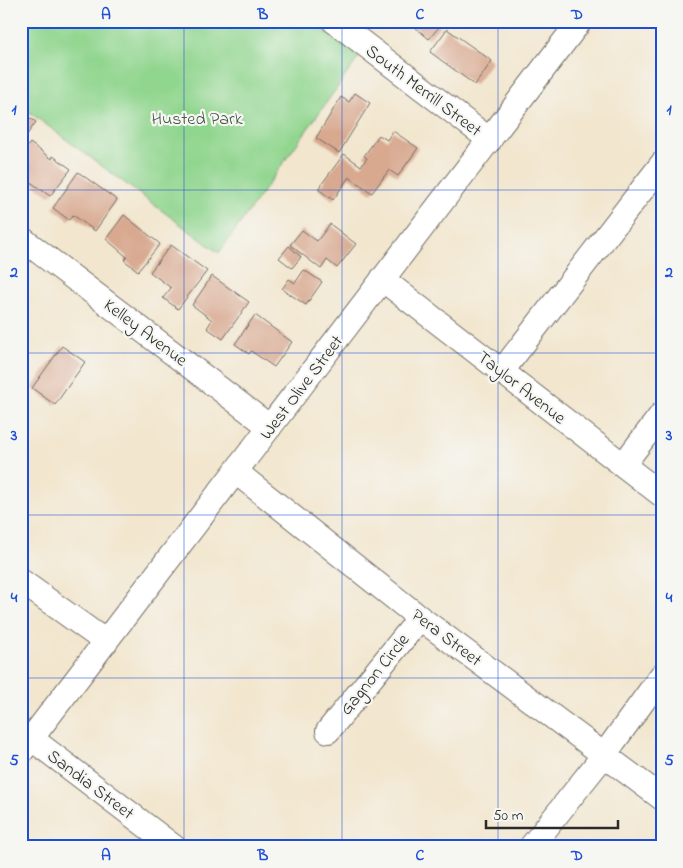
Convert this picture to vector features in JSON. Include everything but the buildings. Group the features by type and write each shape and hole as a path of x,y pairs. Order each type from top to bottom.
{"street":[{"name":"South Merrill Street","path":"334,21 490,140"},
{"name":"West Olive Street","path":"26,746 580,21"},
{"path":"502,371 662,164"},
{"name":"Kelley Avenue","path":"21,238 270,427"},
{"name":"Taylor Avenue","path":"382,279 662,495"},
{"path":"623,465 662,414"},
{"name":"Pera Street","path":"236,472 420,618 662,798"},
{"path":"21,581 106,642"},
{"name":"Gagnon Circle","path":"328,731 420,618"},
{"path":"531,847 604,755 662,675"},
{"name":"Sandia Street","path":"26,746 174,847"}],"green space":[{"name":"Husted Park","path":"21,21 312,21 359,57 219,253 21,106"}]}
